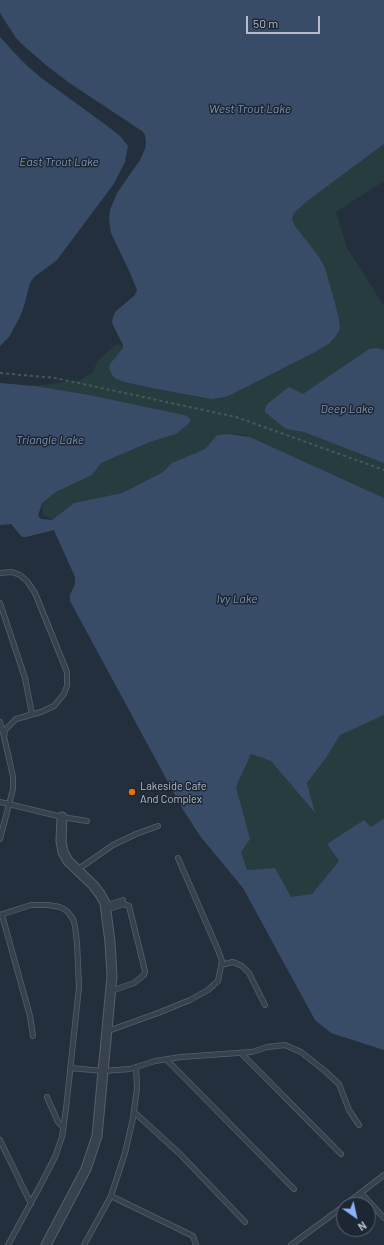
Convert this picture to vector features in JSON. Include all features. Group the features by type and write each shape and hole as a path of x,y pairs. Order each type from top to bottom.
{"street":[{"path":"46,1245 86,1169 97,1136 112,976 110,942 105,908 100,894 93,885 68,861 63,852 61,842 62,817"}],"lane":[{"path":"0,573 12,572 27,580 35,593 67,672 67,686 60,700 54,706 16,719 5,730 4,737"},
{"path":"0,603 25,678 32,714"},
{"path":"0,722 13,777 13,790 0,839"},
{"path":"0,802 62,817 87,821"},
{"path":"77,870 113,845 158,826"},
{"path":"108,1030 158,1013 190,1000 208,990 218,981 221,965 218,950 178,858"},
{"path":"105,908 123,900"},
{"path":"105,908 124,904 129,906 145,971 144,975 134,983 111,991"},
{"path":"8,1245 55,1157 64,1127 78,987 77,943 73,919 67,911 60,907 48,905 31,905 1,915 30,1016 33,1036"},
{"path":"221,965 233,962 242,966 249,973 265,1005"},
{"path":"70,1068 103,1071 136,1067 166,1059 252,1052 267,1047 285,1046 301,1052 339,1084 349,1110 359,1125"},
{"path":"241,1053 341,1154"},
{"path":"166,1059 294,1189"},
{"path":"84,1245 111,1196 125,1153 134,1112 137,1088 136,1067"},
{"path":"47,1097 58,1122 64,1127"},
{"path":"134,1112 180,1154 245,1222"},
{"path":"0,1140 31,1204"},
{"path":"355,1197 384,1175"},
{"path":"361,1193 384,1218"},
{"path":"111,1196 193,1236 196,1245"},
{"path":"291,1245 336,1211"}],"path":[{"path":"0,373 55,378 236,417 384,470"}],"green space":[{"path":"384,144 384,181 336,212 347,248 384,306 384,498 250,437 238,434 217,435 205,449 172,463 163,472 122,493 74,503 54,519 43,516 42,503 56,492 92,475 101,463 150,442 176,434 84,394 35,386 80,380 93,372 97,362 115,345 123,345 122,351 114,359 116,379 152,388 211,399 220,398 329,344 335,337 303,237 292,219 294,213 306,202"},
{"path":"384,714 384,818 371,827 327,844 339,861 312,894 291,898 275,868 247,870 241,852 236,787 251,754 271,761 314,812 307,784 326,758 340,735"}],"water":[{"name":"West Trout Lake","path":"0,0 384,0 384,144 306,202 294,213 292,219 295,226 319,257 325,268 340,325 339,331 329,344 228,396 220,398 211,399 152,388 124,382 116,379 112,375 109,368 110,364 123,348 112,322 113,317 115,312 135,295 137,290 111,233 109,219 110,210 117,193 140,160 145,149 145,135 142,131 68,82 24,46 16,38 0,13"},
{"name":"East Trout Lake","path":"0,37 22,61 40,77 106,125 120,136 128,146 125,162 113,185 57,260 34,277 30,283 20,317 9,337 0,346"},
{"name":"Deep Lake","path":"376,348 384,350 384,463 304,432 286,429 265,412 267,404 289,387 303,394 369,349"},
{"name":"Ivy Lake","path":"0,383 35,386 84,394 184,415 191,420 176,434 150,442 101,463 92,475 56,492 42,503 38,516 41,519 52,520 74,503 122,493 163,472 172,463 205,449 217,435 228,434 250,437 384,498 384,715 340,735 326,758 307,783 315,813 271,761 251,754 236,787 250,839 241,852 247,870 275,868 291,897 312,894 339,861 327,844 364,820 371,827 384,818 384,1050 331,1033 315,1020 243,888 200,836 182,808 70,601 70,595 75,584 75,577 54,530 22,537 11,524 0,525"}],"place":[{"name":"Lakeside Cafe And Complex","path":"132,792"}],"water label":[{"name":"Triangle Lake","path":"50,440"}]}
